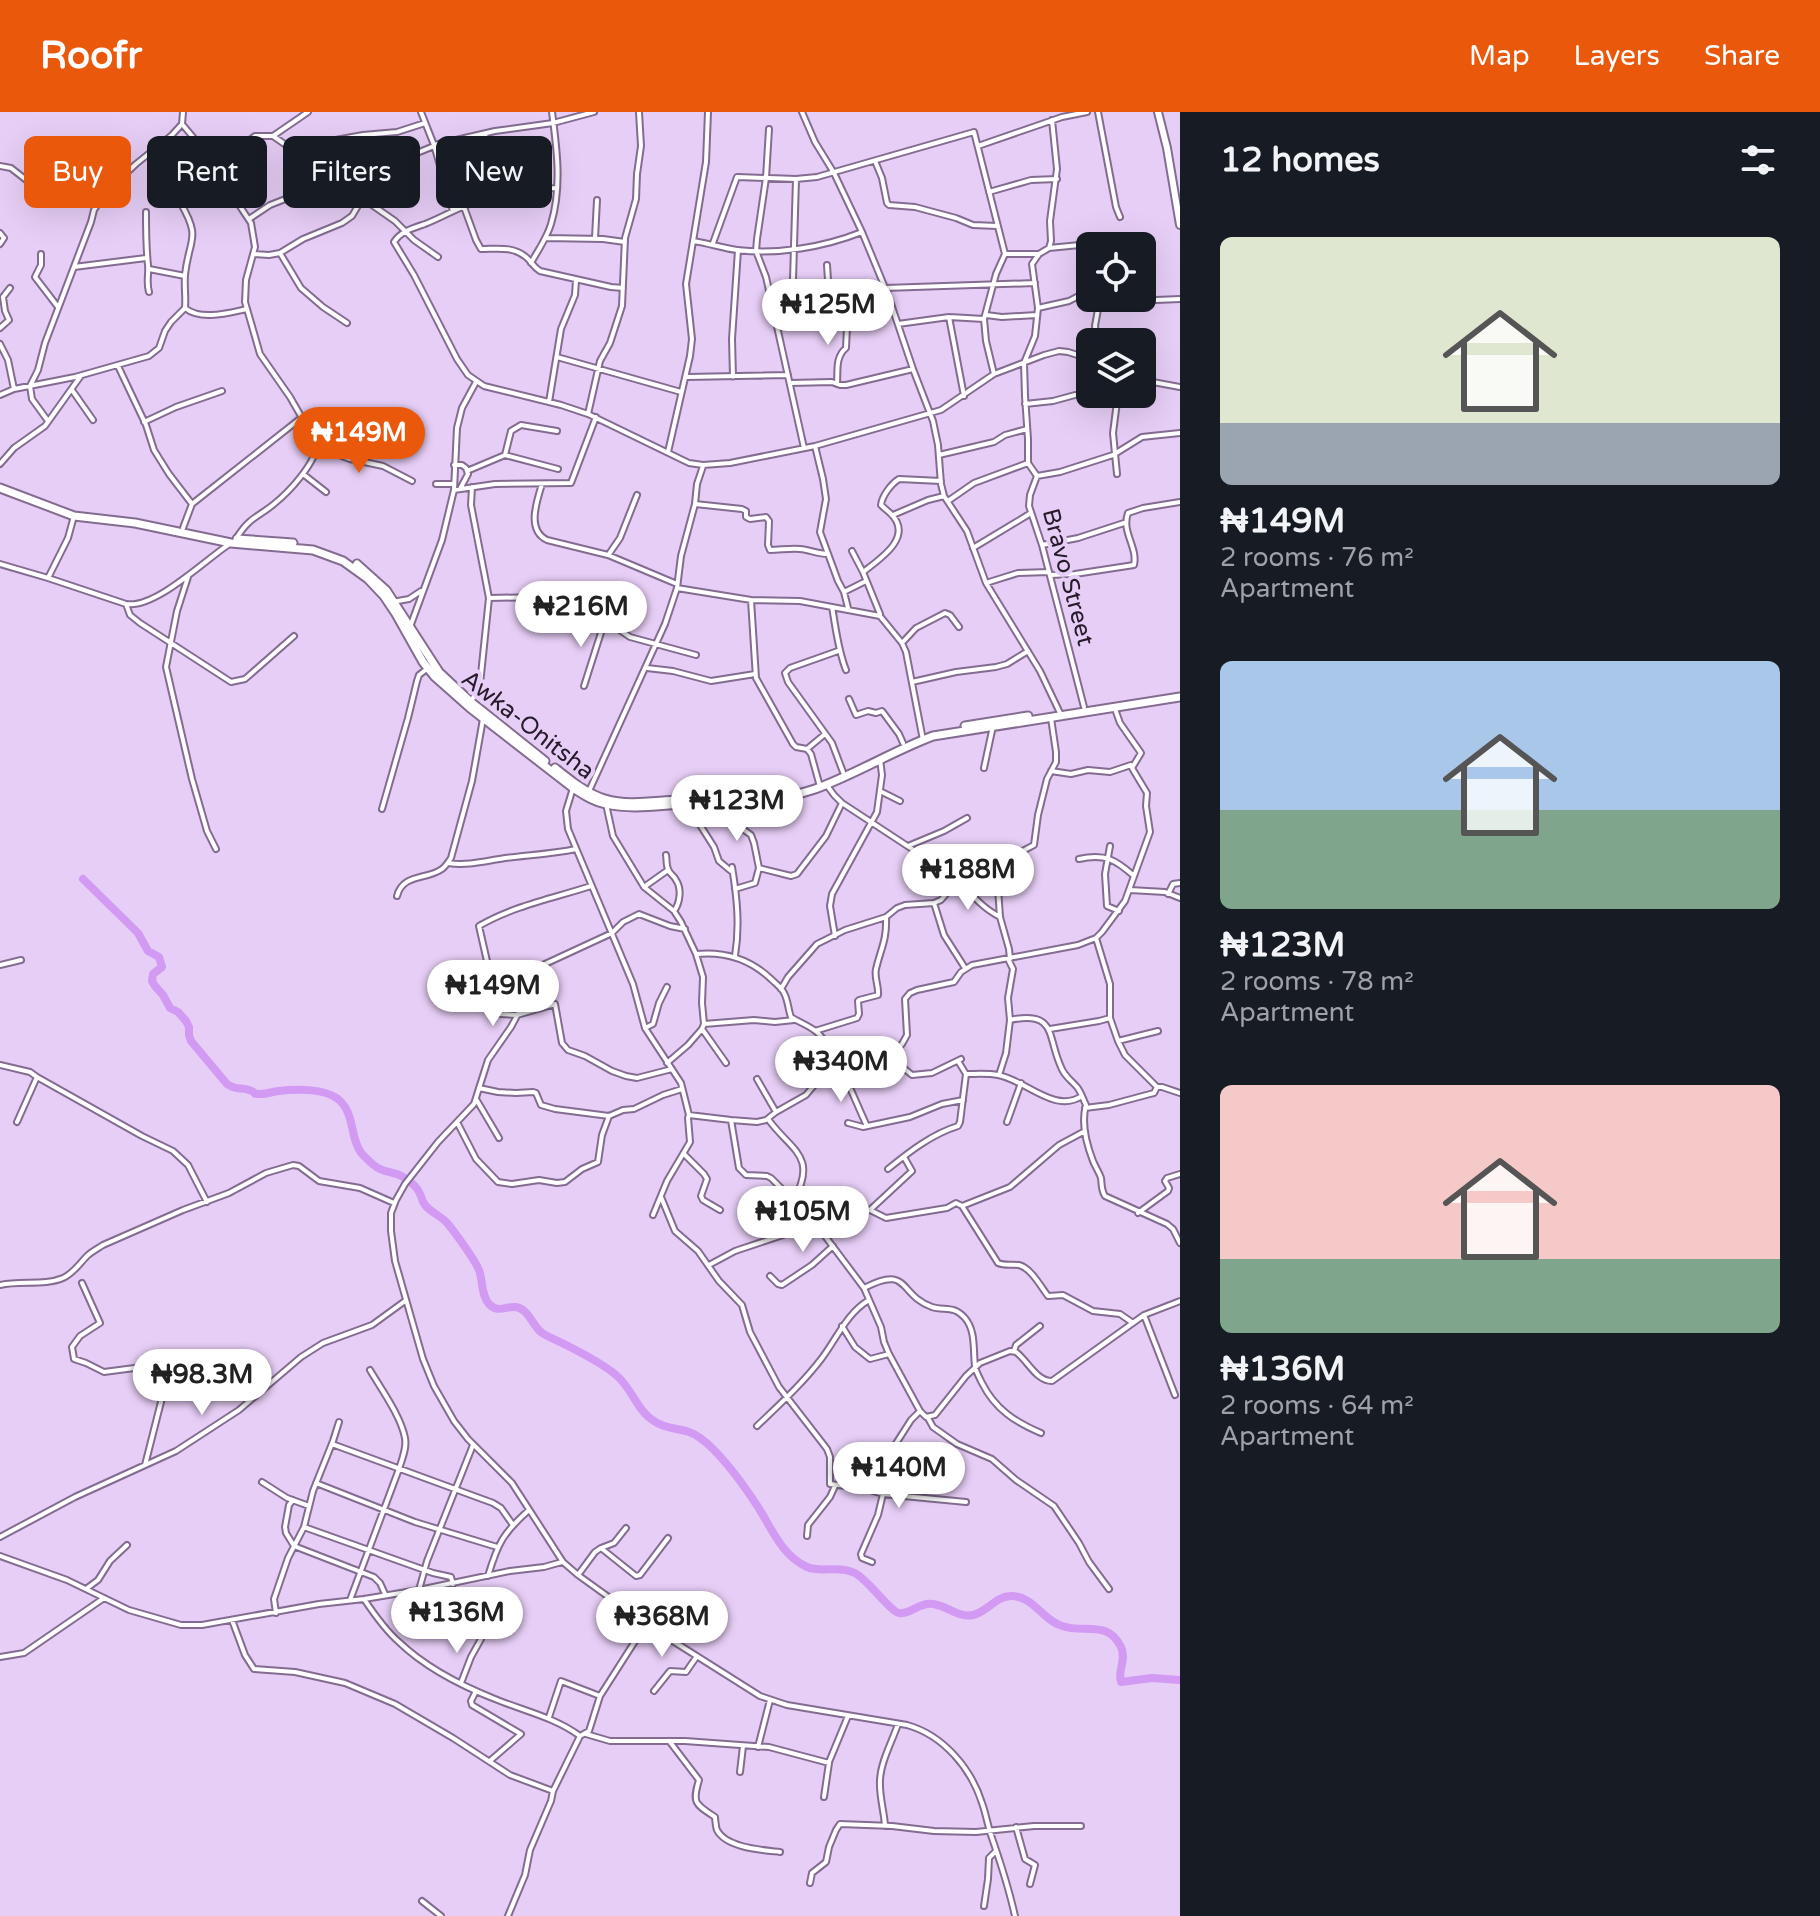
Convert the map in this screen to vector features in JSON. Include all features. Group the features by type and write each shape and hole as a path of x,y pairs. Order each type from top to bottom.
{"main road":[{"name":"Awka-Onitsha","path":"0,486 78,512 140,519 233,541"},
{"name":"Awka-Onitsha","path":"0,486 74,516 135,523 233,541 310,545 340,554 369,573 386,590 439,672 471,702 588,794 606,804 636,807 789,796 880,759 923,737 1051,718 1084,707 1115,706"},
{"name":"Awka-Onitsha","path":"409,630 423,662 455,696 483,719 573,788 606,799 633,802 768,795 823,783 903,743 923,737 992,721 1180,695"}],"street":[{"path":"131,169 182,124 183,112"},
{"path":"267,136 273,136 308,112"},
{"path":"421,112 453,211"},
{"path":"531,263 551,225 557,188 558,158 552,112"},
{"path":"420,151 495,131 553,123 594,112"},
{"path":"588,414 600,361 616,329 622,306 625,242 636,199 641,146 639,112"},
{"path":"668,452 687,377 692,339 686,284 706,162 708,112"},
{"path":"802,112 862,232 885,288 933,421 944,496 967,531 986,583 1049,688 1060,714"},
{"path":"978,146 1061,114 1087,112"},
{"path":"1098,112 1120,217"},
{"path":"1158,112 1170,161 1180,225"},
{"path":"1049,248 1057,179 1052,120"},
{"path":"358,136 397,132 425,123"},
{"path":"182,124 193,136"},
{"path":"769,129 756,251 766,277 804,448"},
{"path":"713,243 736,178 817,177 973,132 1005,254 985,317 986,341 994,374"},
{"path":"273,136 283,144"},
{"path":"875,161 889,205 915,207 973,225 998,226"},
{"path":"0,166 11,168 24,178"},
{"path":"792,313 796,179"},
{"path":"989,192 1031,180 1057,179"},
{"path":"552,188 557,188"},
{"path":"249,219 283,200"},
{"path":"595,238 597,200"},
{"path":"48,421 32,399 30,386 95,208"},
{"path":"0,395 14,389 118,366 154,353 171,322 185,308 185,276 193,228 183,208"},
{"path":"0,564 136,605 188,577 233,541 245,525 276,503 303,474 314,457 317,447 315,438 260,354 247,309 246,280 255,247 251,223 242,208"},
{"path":"253,254 280,253 348,219 356,208"},
{"path":"376,208 438,257"},
{"path":"461,208 405,232 394,242 457,359 476,382 596,417 689,463 730,463 815,446 929,414 964,396 994,374 1059,351 1076,354"},
{"path":"464,208 481,249 512,250 526,257 540,271 623,288"},
{"path":"146,212 149,292"},
{"path":"693,241 738,250 794,249 862,232"},
{"path":"0,233 4,238 0,244"},
{"path":"546,238 595,238 625,242"},
{"path":"948,501 974,483 1028,463 1024,363 1035,336 1038,308 1031,268 1039,254 1049,248 1076,245"},
{"path":"733,377 732,339 738,250"},
{"path":"280,253 299,285 347,323"},
{"path":"41,254 41,265 35,277 58,307"},
{"path":"1005,254 1039,254"},
{"path":"74,267 146,258"},
{"path":"827,265 830,311"},
{"path":"149,269 185,276"},
{"path":"549,402 561,329 575,295 576,280"},
{"path":"885,288 1035,283"},
{"path":"0,328 9,320 3,297 10,288"},
{"path":"1038,308 1076,297"},
{"path":"1156,300 1180,299"},
{"path":"775,316 891,305"},
{"path":"185,308 192,313 218,315 247,309"},
{"path":"837,384 838,362 841,351 846,348 844,309"},
{"path":"898,324 949,317 1037,315"},
{"path":"949,317 964,396"},
{"path":"0,344 8,360 14,389"},
{"path":"557,357 681,392"},
{"path":"118,366 154,450 192,504"},
{"path":"790,383 832,382 846,385 913,369"},
{"path":"0,464 14,448 37,433 48,421 81,375"},
{"path":"687,377 789,375"},
{"path":"409,630 439,551 456,488 457,428 462,408 476,382"},
{"path":"1156,383 1180,387"},
{"path":"72,390 93,420"},
{"path":"144,422 222,391"},
{"path":"1025,404 1075,395"},
{"path":"1116,408 1113,433 1117,474"},
{"path":"436,484 456,488 509,483 571,483 596,417"},
{"path":"183,528 192,504 301,418"},
{"path":"505,455 511,431 521,425 557,431"},
{"path":"939,455 994,442 1005,435 1027,429"},
{"path":"1037,476 1060,472 1116,453 1142,437 1180,433"},
{"path":"815,446 826,499 820,532 848,610"},
{"path":"317,447 350,459 383,466 412,481"},
{"path":"467,471 505,455 558,469"},
{"name":"Bravo Street","path":"1028,463 1037,476 1029,506 1084,707"},
{"path":"454,465 462,465 468,474 456,488"},
{"path":"588,794 657,644 677,586 685,536 703,465"},
{"path":"303,474 326,492"},
{"path":"863,572 897,541 898,525 893,515 883,507 882,497 896,481 941,481"},
{"path":"542,484 535,512 536,530 539,536 554,542 608,555 677,586 751,600 800,601 880,616"},
{"path":"471,702 480,684 489,598 471,505 472,487"},
{"path":"608,555 620,538 637,495"},
{"path":"893,515 944,496"},
{"path":"986,583 1010,575 1075,574 1134,565 1136,559 1124,523 1128,513 1180,502"},
{"path":"695,504 742,509 750,519 766,517 769,521 770,550 798,549 828,554"},
{"path":"973,548 1031,513"},
{"path":"48,578 68,538 74,516"},
{"path":"1042,545 1078,538 1124,523"},
{"path":"852,551 880,616 906,652 923,737"},
{"path":"188,577 170,642 167,678 192,779 207,831 216,849"},
{"path":"844,592 866,581"},
{"path":"392,602 409,599 423,590"},
{"path":"489,598 541,597 563,603 605,620 630,637 696,655"},
{"path":"751,600 755,674 763,694 793,744 807,749 823,783 842,803 906,846 954,885"},
{"path":"126,604 130,615 231,682 245,679 294,636"},
{"path":"832,607 839,639 838,651 846,670"},
{"path":"902,643 916,628 945,613 959,627"},
{"path":"584,686 605,620"},
{"path":"838,651 790,668 785,673 788,682 835,749 843,772"},
{"path":"912,682 996,667 1028,651"},
{"path":"382,809 417,681 428,668"},
{"path":"646,668 711,681 755,674"},
{"path":"849,699 856,715 882,711 903,743"},
{"path":"1051,771 1071,774 1088,770 1110,772 1132,765 1141,753 1120,723 1115,706"},
{"path":"781,989 812,948 866,922 886,917 905,905 941,900 971,865 1017,854 1034,845 1047,779 1056,762 1051,718"},
{"path":"397,896 405,882 437,872 448,863 469,793 483,719"},
{"path":"984,768 993,726"},
{"path":"807,749 825,734"},
{"path":"835,936 830,906 832,894 877,812 882,775 880,759"},
{"path":"689,1115 757,1122 768,1119 799,1100 824,1077 894,1052 906,1040 905,999 917,990 954,982 965,968 972,965 1078,945 1096,938 1119,911 1130,890 1150,832 1147,793 1132,765"},
{"path":"573,788 565,816 568,829 633,984 645,1028 683,1089 689,1115 690,1142 667,1181 653,1215"},
{"path":"880,791 900,801"},
{"path":"735,889 755,883 759,868 751,835 740,827 737,802"},
{"path":"759,868 791,876 797,874 826,836 842,803"},
{"path":"606,804 613,836 644,887 674,911 685,929 703,977 703,1026 726,1063"},
{"path":"687,804 714,847 719,861 732,870 738,938 735,956"},
{"path":"906,846 967,818"},
{"path":"1110,846 1105,874 1107,906 1119,911"},
{"path":"448,863 476,864 576,849"},
{"path":"666,855 668,870 679,888 678,906 674,911"},
{"path":"1079,859 1107,857 1134,876"},
{"path":"996,859 1000,917 1013,969 1008,998 1010,1020 1006,1053 999,1075"},
{"path":"644,887 668,870"},
{"path":"959,879 980,905 1000,917"},
{"path":"1168,894 1173,884 1180,883"},
{"path":"591,886 525,907 479,926 499,1014 517,1015 555,1004 562,1043 568,1050 612,1071 637,1078 672,1069"},
{"path":"1130,890 1165,892 1180,898"},
{"path":"934,903 944,935 965,968"},
{"path":"685,929 639,914 623,922 612,933 532,970 525,1001 488,1060 476,1099 466,1115 438,1142 405,1184 391,1213 395,1261 423,1359 454,1421 473,1445 503,1473 563,1562 578,1575 730,1679 770,1700 918,1728 948,1748 974,1785 981,1801 1015,1916"},
{"path":"815,1031 857,1018 858,1001 878,995 875,974 886,937 886,917"},
{"path":"1096,938 1110,984 1110,1018 1125,1055 1157,1087 1180,1093"},
{"path":"696,954 735,956 758,967 781,989 789,1014 815,1031 826,1044 867,1126"},
{"path":"0,965 21,960"},
{"path":"651,1039 659,1003 667,987"},
{"path":"1010,1020 1035,1018 1050,1029 1061,1067 1082,1096 1085,1131 1102,1193 1138,1213 1167,1224 1180,1243"},
{"path":"1050,1029 1110,1018"},
{"path":"667,1063 688,1045 703,1026 754,1020 795,1020"},
{"path":"645,1028 653,1024"},
{"path":"1118,1041 1158,1031"},
{"path":"888,1169 913,1149 958,1126 966,1074 960,1060 932,1073 912,1075 900,1065 894,1052"},
{"path":"0,1065 30,1072 173,1151 188,1165 207,1202"},
{"path":"966,1074 999,1075 1058,1101 1070,1102 1082,1096"},
{"path":"17,1122 37,1077"},
{"path":"757,1079 776,1112"},
{"path":"1007,1122 1021,1083"},
{"path":"1085,1108 1154,1093 1157,1087"},
{"path":"479,1088 498,1092 533,1092 541,1105 609,1116 683,1089"},
{"path":"476,1099 499,1138"},
{"path":"848,1123 867,1126 910,1117 933,1107 963,1100"},
{"path":"458,1123 476,1159 498,1182 512,1184 539,1180 557,1183 565,1182 598,1162 609,1116"},
{"path":"768,1119 794,1146 801,1158 804,1178 794,1200"},
{"path":"731,1120 742,1173 771,1178 813,1220 864,1288 889,1354 920,1411 933,1427 957,1444 992,1459 1054,1506 1109,1589"},
{"path":"962,1206 1010,1187 1059,1145 1085,1131"},
{"path":"684,1154 707,1179 701,1196 703,1200 720,1210"},
{"path":"870,1210 912,1171 904,1156"},
{"path":"0,1285 64,1277 103,1245 229,1193 266,1173 293,1165 319,1181 360,1188 394,1203"},
{"path":"1138,1213 1168,1191 1167,1178 1180,1174"},
{"path":"661,1197 675,1231 698,1251 719,1281 742,1305 750,1332 774,1378 827,1449 831,1486 966,1502"},
{"path":"709,1265 735,1251 789,1233 827,1213 870,1210 886,1218 947,1208 956,1203 962,1206 1002,1266 1019,1265 1026,1268 1048,1296 1063,1295 1093,1311 1120,1314 1133,1323"},
{"path":"770,1276 782,1285 833,1246"},
{"path":"864,1288 885,1279 896,1280 933,1308 948,1308 963,1316 970,1327 975,1367 987,1392 1001,1410 1041,1433"},
{"path":"82,1283 100,1323 80,1336 72,1347 74,1359 104,1372 165,1364 163,1394 145,1465"},
{"path":"757,1426 787,1398 823,1357 842,1326 869,1300"},
{"path":"0,1537 75,1497 176,1451 239,1410 312,1349 372,1325 405,1301"},
{"path":"928,1418 938,1412 975,1367 993,1358 1014,1351 1045,1381 1052,1381 1144,1315 1180,1301"},
{"path":"1144,1315 1175,1395"},
{"path":"842,1326 855,1347 870,1359 889,1354"},
{"path":"1014,1351 1016,1345 1040,1326"},
{"path":"350,1600 406,1447 393,1409 370,1370"},
{"path":"863,1488 920,1411"},
{"path":"276,1613 274,1599 304,1527 316,1483 339,1422"},
{"path":"332,1444 498,1505 513,1525"},
{"path":"419,1590 427,1561 473,1445"},
{"path":"262,1482 309,1506"},
{"path":"316,1483 440,1531 497,1547"},
{"path":"807,1536 808,1525 835,1486"},
{"path":"872,1562 862,1558 861,1554 878,1515 883,1494"},
{"path":"293,1500 289,1505 285,1527 294,1546 362,1571 377,1579 385,1594"},
{"path":"488,1576 503,1536 529,1510"},
{"path":"304,1527 451,1577 453,1584"},
{"path":"578,1575 595,1552 614,1543 626,1528"},
{"path":"601,1548 636,1576 644,1572 668,1538"},
{"path":"85,1589 98,1580 110,1561 127,1545"},
{"path":"0,1556 44,1570 129,1610 181,1625 202,1625 419,1590 563,1562"},
{"path":"0,1657 24,1653 104,1598"},
{"path":"364,1599 400,1644 433,1668 476,1691 548,1718 583,1735 610,1741 709,1742 780,1749 829,1763"},
{"path":"232,1620 245,1655 254,1669 295,1672 345,1683 395,1704 510,1775 553,1791"},
{"path":"508,1916 553,1791 583,1735 589,1731 600,1696 646,1624"},
{"path":"461,1683 481,1639"},
{"path":"654,1691 670,1671 686,1672 697,1656"},
{"path":"548,1718 560,1681 600,1696"},
{"path":"476,1691 472,1705 521,1734 490,1761"},
{"path":"758,1747 770,1700"},
{"path":"824,1797 829,1763 848,1716"},
{"path":"885,1826 880,1796 881,1770 898,1724"},
{"path":"670,1742 699,1780 694,1793 696,1801 715,1817 718,1831 739,1845 780,1852"},
{"path":"740,1772 743,1746"},
{"path":"810,1883 812,1873 826,1862 840,1824 976,1832 1016,1827 1081,1826"},
{"path":"1016,1827 1024,1857 1035,1865 1030,1884"},
{"path":"984,1906 989,1858 996,1851"},
{"path":"422,1901 441,1916"}],"waterway":[{"path":"83,879 138,933 148,951 159,957 162,967 153,974 152,981 170,1008 186,1021 191,1041 227,1084 255,1094 309,1090 338,1099 348,1112 355,1141 362,1154 378,1168 400,1175 413,1184 425,1205 446,1221 456,1234 479,1270 489,1304 497,1309 514,1307 523,1310 542,1333 591,1358 616,1375 648,1417 667,1427 692,1433 705,1442 737,1477 778,1541 798,1562 812,1569 855,1573 899,1613 933,1604 963,1615 973,1615 1006,1597 1019,1597 1062,1626 1109,1633 1123,1652 1121,1682 1152,1678 1180,1680"}]}
